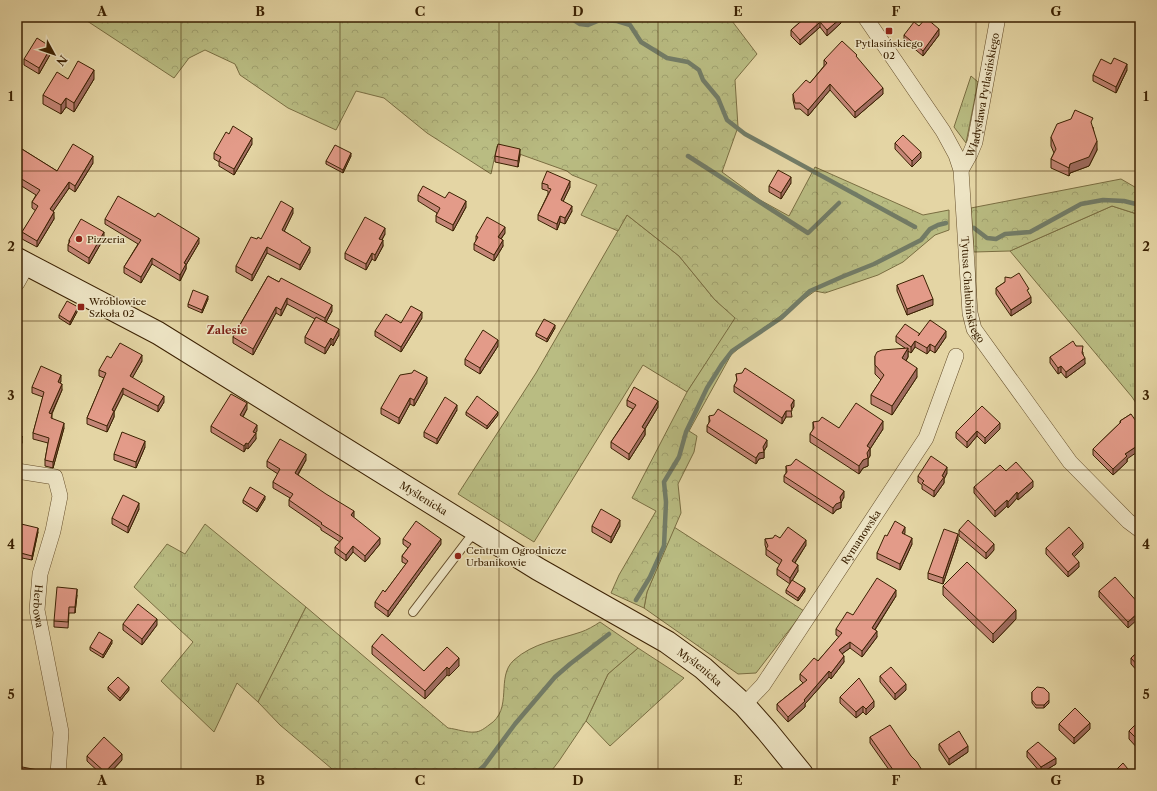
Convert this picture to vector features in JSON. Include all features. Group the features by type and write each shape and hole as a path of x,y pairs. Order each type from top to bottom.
{"street":[{"name":"Tytusa Chałubińskiego","path":"865,17 943,131 956,156 961,170 970,307 974,329 1070,462 1128,521 1140,530"},
{"name":"Władysława Pytlasińskiego","path":"961,170 975,142 998,17"},
{"name":"Myślenicka","path":"20,269 158,333 538,569 667,642 703,668 744,705 802,774"},
{"name":"Rymanowska","path":"744,705 763,685 926,438 956,356"},
{"name":"Herbowa","path":"17,471 55,477 60,496 40,574 37,610 61,732 58,774"}],"lane":[{"path":"414,612 468,540 478,532"}],"green space":[{"path":"81,17 729,17 757,54 735,80 738,127 722,172 760,200 789,216 815,167 923,215 949,210 949,230 935,235 903,262 878,275 825,293 815,291 754,335 731,355 689,431 697,436 694,452 678,484 681,513 647,592 644,608 611,593 619,575 656,511 632,498 687,392 735,318 715,300 679,256 627,215 618,231 581,215 597,185 572,175 567,171 497,146 491,174 427,133 384,98 356,91 336,130 288,108 240,75 235,64 205,50 189,58 174,78"},
{"path":"971,76 978,82 966,143 954,127"},
{"path":"1121,179 1140,190 1140,215 1112,206 1010,251 974,252 971,208"},
{"path":"1112,206 1140,215 1140,409 1132,397 1010,251"},
{"path":"627,215 679,256 715,300 736,318 687,392 643,365 534,542 458,494 536,373"},
{"path":"205,524 306,607 258,702 237,683 214,732 161,681 193,642 134,587 167,544 185,554"},
{"path":"674,527 804,611 756,673 738,674 644,608 647,592"},
{"path":"306,607 448,728 469,732 481,731 496,718 501,710 503,702 504,684 508,667 521,654 537,646 583,631 600,622 638,648 608,674 586,721 549,774 338,774 280,725 258,702"},
{"path":"638,648 684,678 610,746 586,721 608,674"}],"building":[{"path":"806,17 841,18 827,30 820,22 800,40 791,30"},
{"path":"926,18 939,29 923,51 904,35 914,22 919,26"},
{"path":"37,38 51,47 39,68 24,59"},
{"path":"842,41 857,55 856,56 883,88 855,112 830,84 808,110 800,103 795,103 793,94 806,80 810,83 827,63 824,60"},
{"path":"1114,58 1127,64 1116,87 1093,75 1101,59 1111,64"},
{"path":"78,61 94,70 74,103 66,98 61,105 43,95 57,72 68,79"},
{"path":"1075,110 1093,118 1091,122 1097,141 1089,157 1070,164 1069,168 1051,159 1056,149 1051,137 1057,124 1071,119"},
{"path":"233,126 252,138 234,169 219,161 221,157 214,153 226,132 229,134"},
{"path":"903,135 921,152 912,161 895,143"},
{"path":"73,144 93,156 75,186 69,182 50,209 54,212 37,241 22,232 38,206 32,202 40,190 20,178 22,175 17,172 17,146 57,171"},
{"path":"498,144 520,149 518,161 495,156"},
{"path":"335,145 351,153 343,170 326,161"},
{"path":"778,170 791,177 781,193 769,186"},
{"path":"547,171 570,181 561,200 572,206 565,218 560,216 557,224 538,215 551,189 548,188 548,185 542,183"},
{"path":"423,186 445,198 449,192 466,201 453,225 436,216 440,208 418,195"},
{"path":"118,196 155,217 158,213 199,238 184,263 186,264 180,275 152,258 141,277 124,267 141,240 105,219"},
{"path":"281,201 293,208 282,230 310,247 300,265 267,247 252,275 236,266 251,237 257,239 258,237 261,239"},
{"path":"365,217 385,228 379,239 383,240 375,255 372,253 366,264 345,253"},
{"path":"487,217 505,227 498,237 503,240 494,255 474,244 478,237 476,236"},
{"path":"81,219 104,232 89,258 68,245 69,240"},
{"path":"1019,273 1029,289 1027,290 1031,297 1011,310 996,288 1005,282 1005,277 1011,278"},
{"path":"923,275 933,299 907,309 897,285"},
{"path":"268,276 279,282 281,278 332,305 325,318 287,298 281,310 276,307 253,349 233,337"},
{"path":"193,290 208,296 202,310 188,304"},
{"path":"67,301 78,307 70,322 59,315"},
{"path":"411,306 422,312 401,347 375,331 386,314 401,323"},
{"path":"316,317 339,329 333,340 331,338 325,348 305,337"},
{"path":"544,319 555,325 547,339 536,333"},
{"path":"930,320 946,331 935,347 930,344 927,348 915,341 911,347 896,336 905,324 920,334"},
{"path":"483,330 498,340 480,368 465,359"},
{"path":"1073,341 1076,346 1083,346 1082,353 1085,358 1066,372 1061,366 1058,368 1050,357"},
{"path":"120,343 142,355 130,376 164,396 158,406 123,388 112,410 114,411 107,426 87,418 106,373 99,370 107,356 111,358"},
{"path":"908,348 902,358 917,368 892,406 871,395 884,375 875,365 875,356 877,352 882,350"},
{"path":"41,366 61,375 58,382 62,384 49,413 52,414 51,418 64,423 53,462 45,460 49,438 33,433 44,392 32,387"},
{"path":"745,368 794,400 791,405 792,411 786,411 782,418 734,386 737,380 736,374 742,373"},
{"path":"414,370 427,377 414,400 410,398 399,418 381,408 400,375 412,373"},
{"path":"634,387 658,401 642,427 645,429 629,454 611,442 636,405 627,400"},
{"path":"231,394 247,403 240,415 257,425 253,432 256,433 248,444 246,443 244,446 211,426"},
{"path":"477,396 498,412 487,426 466,412"},
{"path":"445,397 457,405 437,439 424,432"},
{"path":"856,403 883,421 867,446 870,448 867,453 868,458 863,460 859,466 810,434 814,428 813,422 819,421 822,417 839,428"},
{"path":"982,406 1000,423 985,438 977,431 967,442 956,432"},
{"path":"718,409 767,440 763,447 764,452 759,453 756,458 707,426 710,421 709,416 714,415"},
{"path":"1131,414 1140,427 1140,444 1125,454 1127,456 1113,469 1093,449 1121,422 1120,421"},
{"path":"122,432 145,441 136,462 114,454"},
{"path":"17,435 22,436 18,453 17,452"},
{"path":"280,439 306,454 295,473 354,511 351,515 380,538 365,556 353,546 346,555 335,547 343,538 321,524 322,523 289,500 293,494 273,482 280,469 267,461"},
{"path":"931,456 947,467 942,476 944,477 934,491 922,483 924,481 918,476"},
{"path":"796,459 844,491 840,497 841,502 836,504 833,508 784,476 787,472 786,466 791,465"},
{"path":"1016,462 1033,481 1018,494 1017,492 1008,502 1007,500 995,511 974,487 1000,465 1006,471"},
{"path":"250,487 265,496 257,509 243,500"},
{"path":"123,495 139,503 128,527 112,518"},
{"path":"601,509 620,520 611,537 592,526"},
{"path":"968,520 994,544 986,553 959,530"},
{"path":"416,521 441,539 388,611 375,602 383,590 385,592 408,561 402,556 411,544 403,539"},
{"path":"895,521 905,527 902,533 912,538 900,564 877,553 885,535 887,536"},
{"path":"17,523 38,528 32,556 17,552"},
{"path":"788,527 806,540 792,561 798,565 790,578 777,569 782,560 766,549 768,546 765,539 773,538 775,535 780,538"},
{"path":"1069,527 1083,543 1072,554 1079,562 1068,572 1046,548"},
{"path":"944,529 958,534 943,578 928,573"},
{"path":"967,562 1016,610 993,634 943,586"},
{"path":"1115,577 1140,605 1140,611 1128,622 1099,591"},
{"path":"877,578 896,590 872,628 877,631 862,651 850,642 839,650 844,656 831,673 829,671 804,700 805,701 788,717 777,704 807,680 800,674 814,658 818,661 842,633 836,629 847,612 853,615"},
{"path":"792,580 805,588 798,598 786,590"},
{"path":"57,587 77,589 75,607 69,607 68,622 54,621"},
{"path":"138,604 157,619 142,639 123,624"},
{"path":"99,632 112,640 103,655 90,647"},
{"path":"382,634 424,671 447,647 459,658 449,669 447,667 425,691 372,646"},
{"path":"1140,650 1140,668 1131,658"},
{"path":"891,667 906,684 895,694 880,676"},
{"path":"118,677 129,687 120,698 108,687"},
{"path":"859,678 874,701 866,709 863,706 856,712 840,697"},
{"path":"1037,687 1044,688 1049,693 1049,700 1044,705 1036,705 1032,700 1032,692"},
{"path":"1075,708 1090,723 1074,738 1059,724"},
{"path":"1140,720 1140,742 1129,731"},
{"path":"890,725 911,756 917,762 923,772 921,774 896,774 870,737"},
{"path":"959,731 968,746 949,759 939,744"},
{"path":"104,737 122,754 105,772 87,756"},
{"path":"1038,742 1056,758 1041,767 1027,751"},
{"path":"1123,763 1132,774 1112,774"},
{"path":"17,766 43,771 42,774 17,774"}],"waterway":[{"path":"569,17 580,24 588,25 600,20 617,21 630,25 641,42 667,58 688,62 699,70 703,80 718,98 727,120 745,134 915,227"},
{"path":"688,156 808,233 839,203"},
{"path":"974,228 987,238 996,239 1005,234 1030,232 1081,204 1103,200 1124,201 1140,205"},
{"path":"636,600 650,577 664,546 666,502 664,482 679,457 686,432 707,388 732,351 781,318 810,291 874,264 921,240 930,229 946,223"},
{"path":"475,774 484,766 515,724 555,677 609,634"}],"place":[{"name":"Pytlasińskiego 02","path":"889,31"},
{"name":"Pizzeria","path":"79,239"},
{"name":"Wróblowice Szkoła 02","path":"81,307"},
{"name":"Centrum Ogrodnicze Urbanikowie","path":"458,556"}],"district":[{"name":"Zalesie","path":"227,330"}]}
